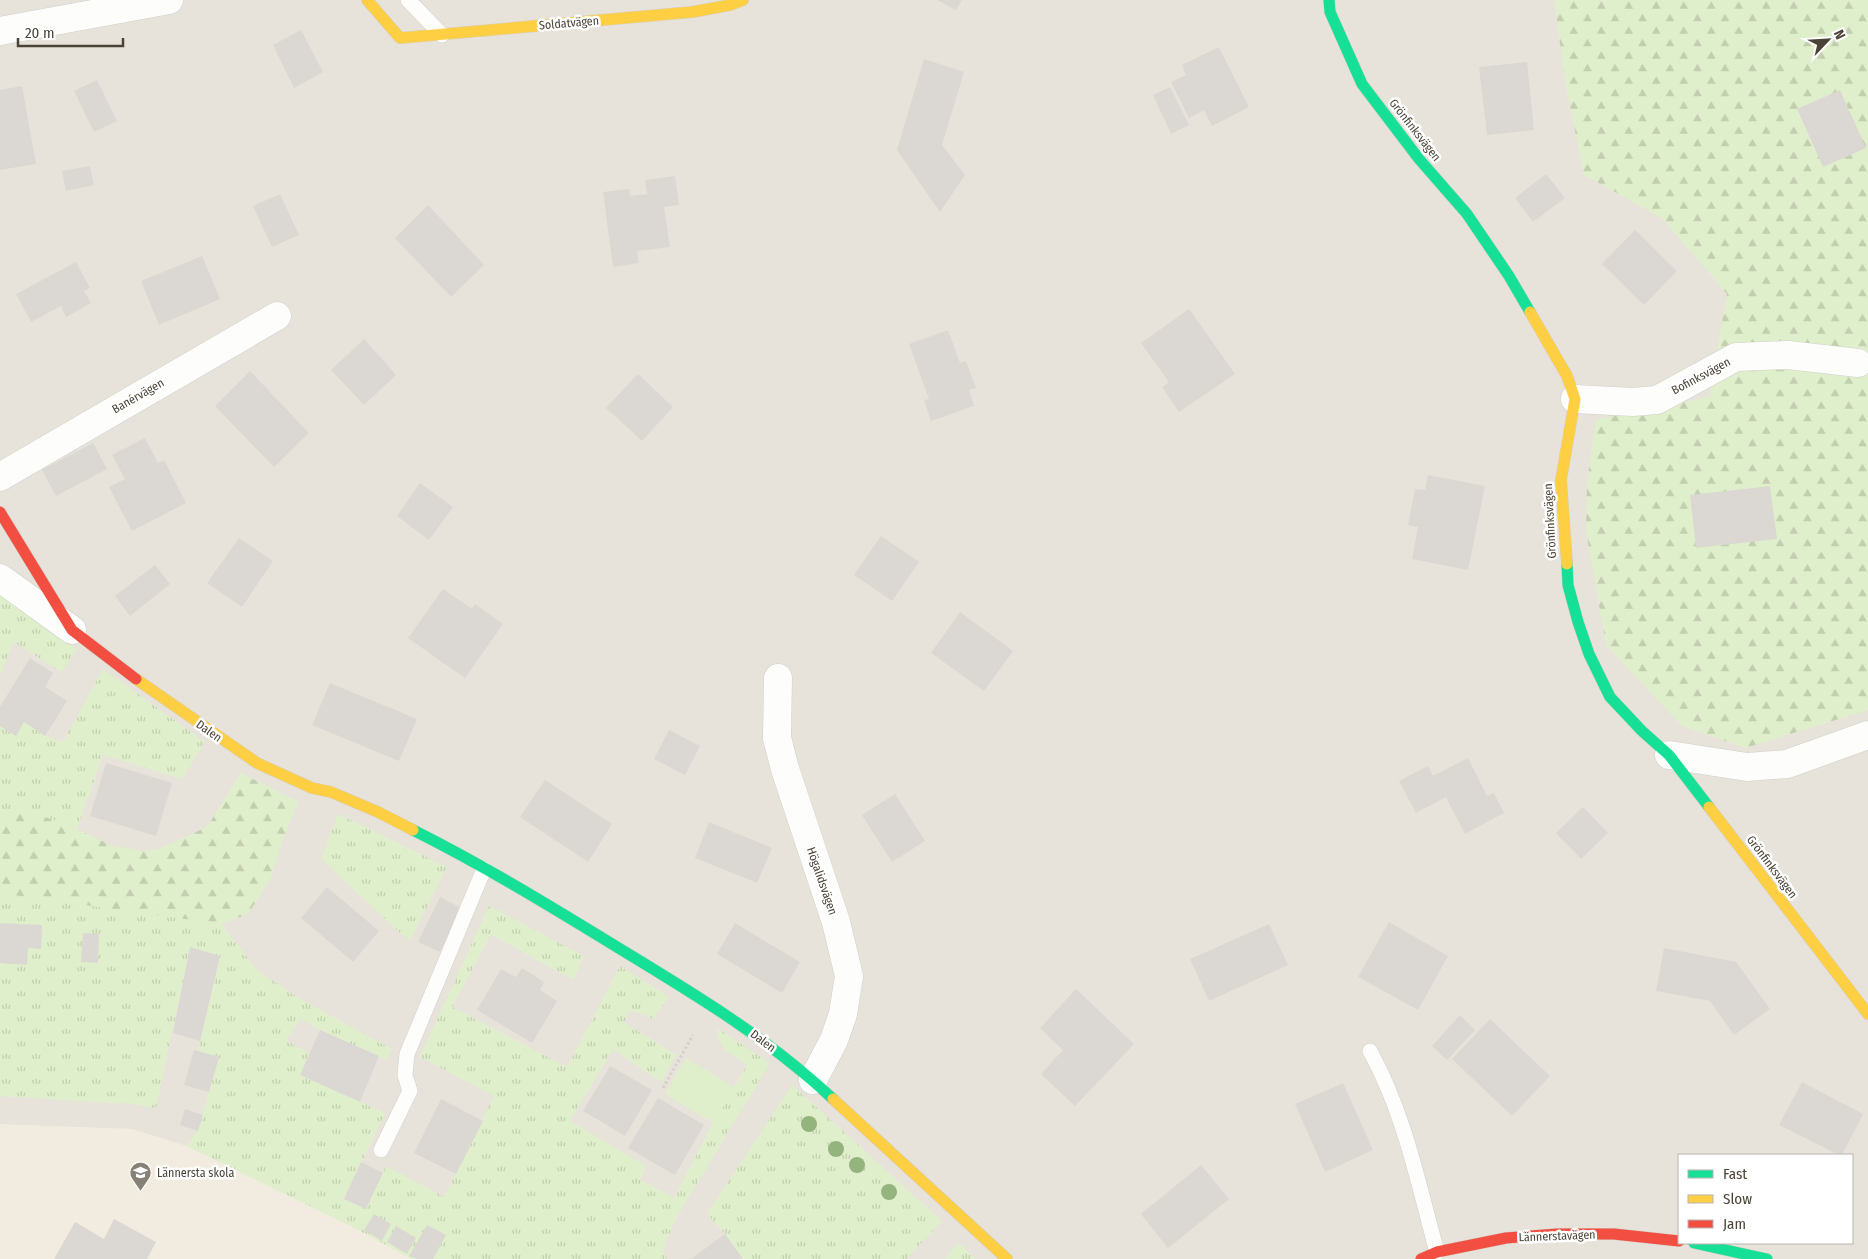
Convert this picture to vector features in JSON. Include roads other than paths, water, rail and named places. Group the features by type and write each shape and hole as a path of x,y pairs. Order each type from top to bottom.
{"street":[{"path":"0,31 169,0"},
{"name":"Soldatvägen","path":"367,0 400,38 692,12 743,0"},
{"name":"Grönfinksvägen","path":"1329,0 1330,12 1362,84 1419,160 1467,214 1509,276 1567,376 1576,399 1561,480 1568,585 1589,654 1610,697 1642,731 1669,755 1868,1014"},
{"name":"Banérvägen","path":"0,477 276,316"},
{"name":"Bofinksvägen","path":"1576,399 1633,402 1657,400 1736,357 1788,355 1858,363"},
{"name":"Dalen","path":"0,512 72,630 170,704 257,763 312,788 331,792 378,812 484,869 671,978 766,1042 813,1080 1007,1259"},
{"path":"0,578 72,630"},
{"name":"Högalidsvägen","path":"778,678 777,738 836,922 849,976 843,1014 834,1040 813,1080"},
{"path":"1669,755 1747,766 1787,764 1868,735"},
{"name":"Lännerstavägen","path":"1421,1259 1436,1252 1506,1238 1557,1234 1614,1234 1678,1241"},
{"path":"1699,1244 1767,1259"}],"lane":[{"path":"408,0 442,35"},
{"path":"381,1150 410,1091 406,1075 407,1054 484,869"},
{"path":"1370,1051 1378,1066 1410,1146 1436,1252"}],"place":[{"name":"Lännersta skola","path":"141,1192"}]}
